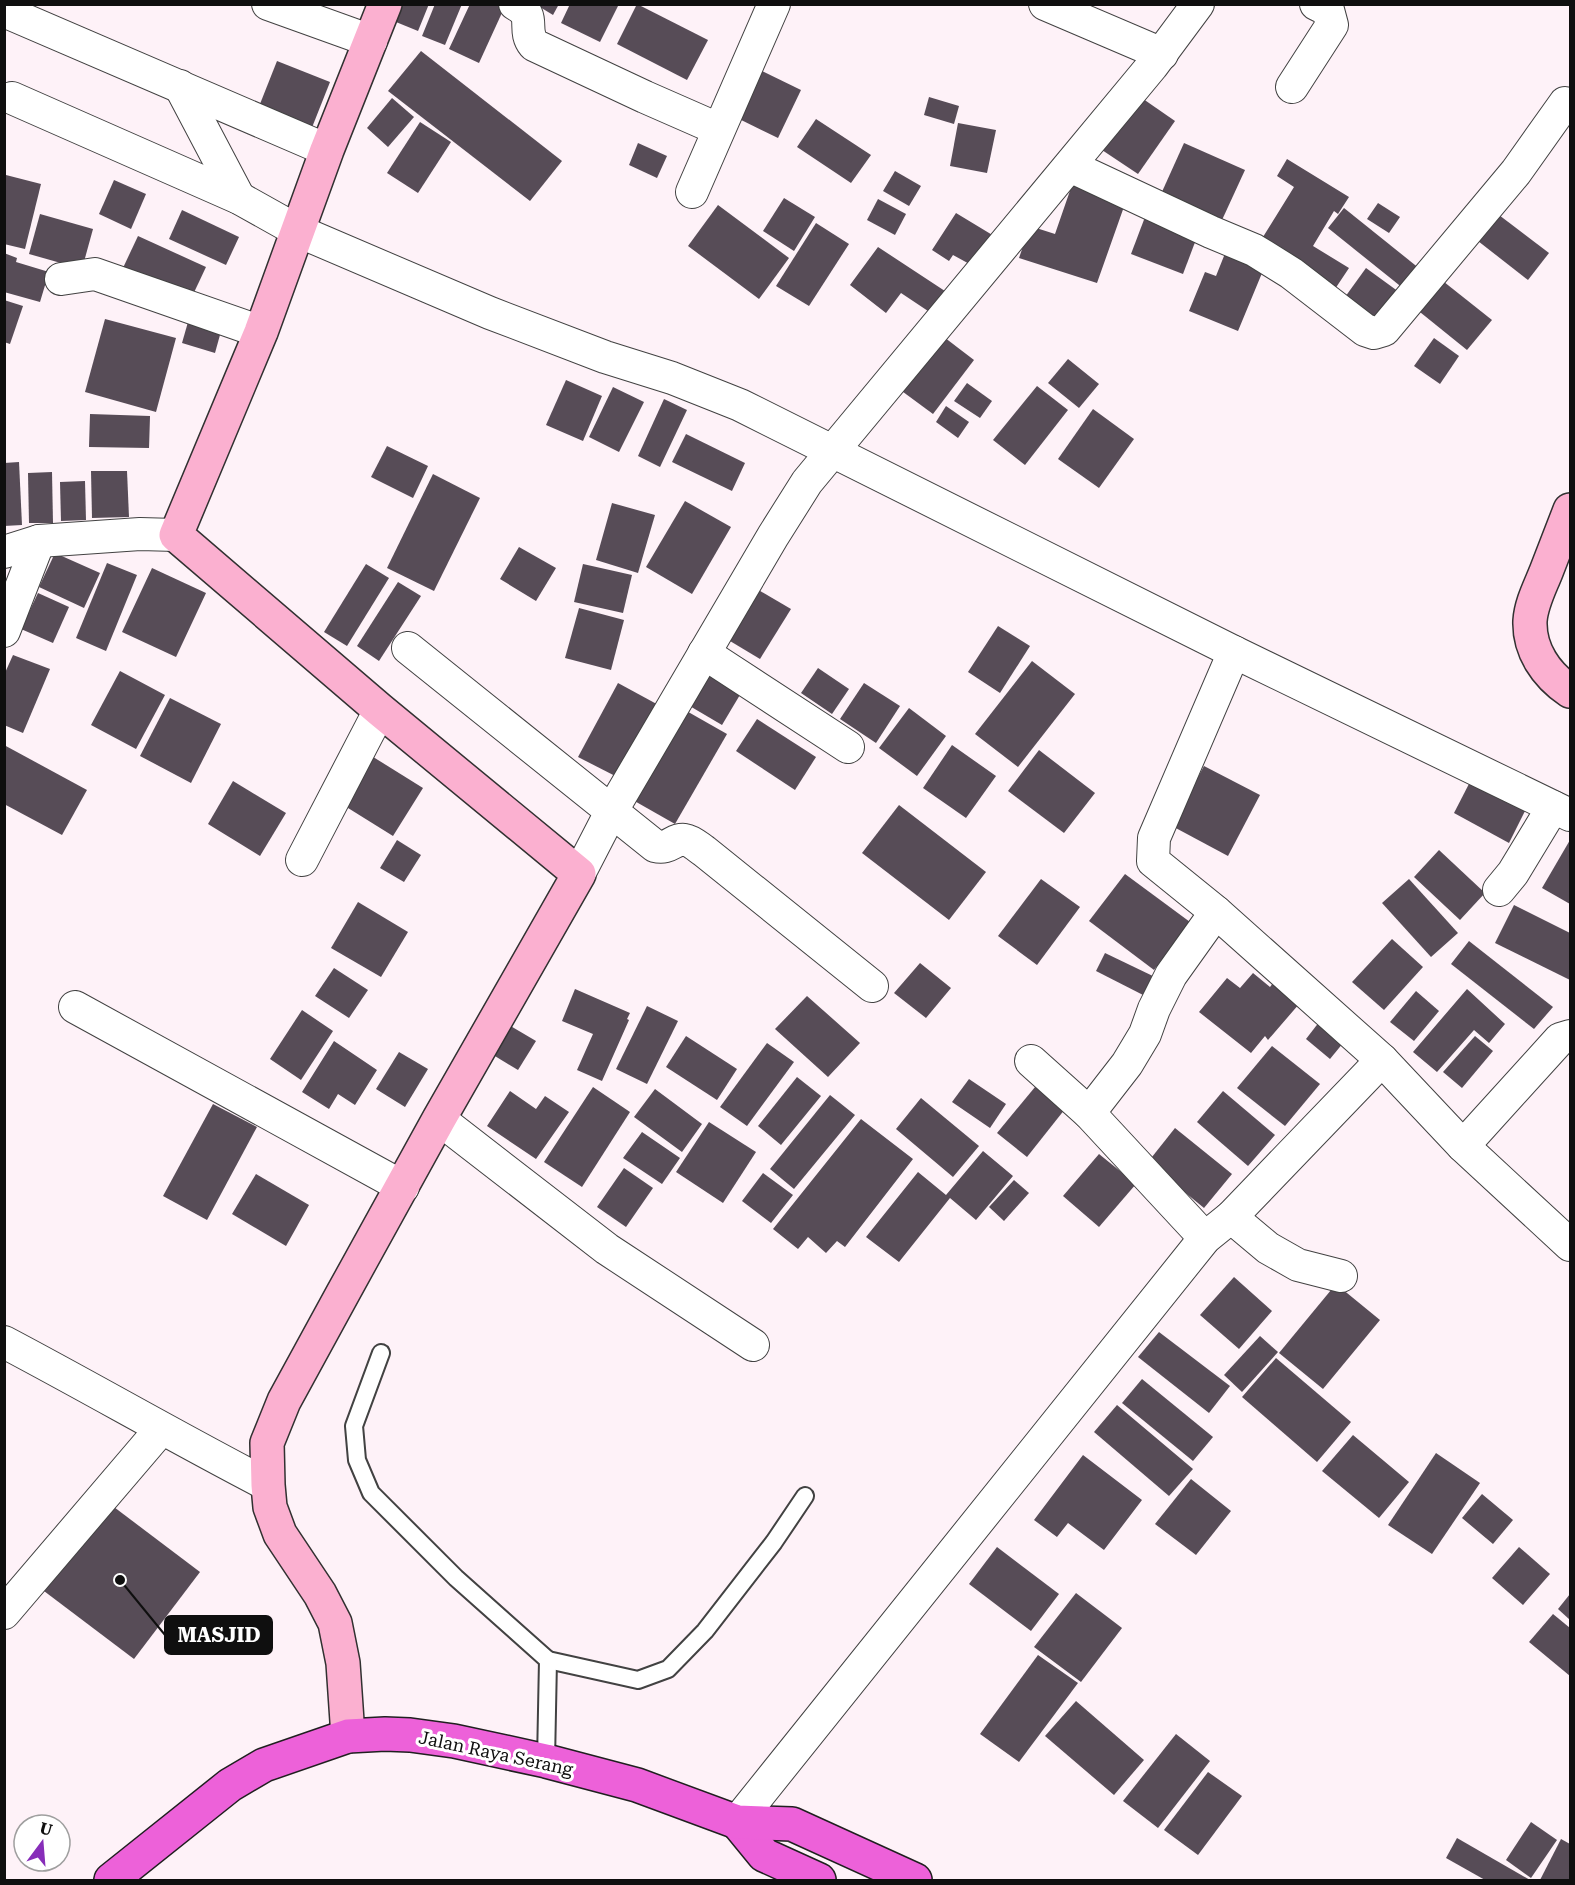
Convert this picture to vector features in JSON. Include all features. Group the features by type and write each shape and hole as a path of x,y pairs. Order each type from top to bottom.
{"highway":[{"name":"Jalan Raya Serang","path":"111,1881 230,1785 264,1765 348,1736 410,1735 454,1741 546,1761 638,1785 737,1822 792,1824 915,1881"},
{"path":"737,1822 764,1855 819,1881"}],"street":[{"path":"268,4 371,41"},
{"path":"176,535 261,332 327,150 385,4"},
{"path":"515,4 525,10 529,17 529,39 534,45 718,129"},
{"path":"692,192 774,4"},
{"path":"1045,4 1162,54"},
{"path":"348,1736 343,1663 335,1623 320,1594 280,1534 270,1507 267,1443 284,1401 439,1119 579,874 611,812 807,482 1162,54 1198,4"},
{"path":"1292,87 1332,25 1328,10 1317,4"},
{"path":"4,11 327,150"},
{"path":"180,86 238,198"},
{"path":"12,98 238,198 298,231 490,313 605,357 672,378 740,405 1234,652 1562,811 1498,890"},
{"path":"1070,166 1254,250 1291,273 1365,330 1374,333 1384,330 1454,247 1515,172 1565,103"},
{"path":"61,279 95,274 261,332"},
{"path":"1570,510 1530,619 1534,650 1545,668 1570,691"},
{"path":"4,552 39,541 140,534 176,535 380,710 579,874"},
{"path":"4,631 39,541"},
{"path":"408,648 655,846 666,847 684,840 704,850 872,986"},
{"path":"1234,652 1154,838 1153,861 1216,912 1382,1060 1463,1146 1570,1245"},
{"path":"705,653 848,747"},
{"path":"302,860 380,710"},
{"path":"1089,1113 1128,1064 1145,1034 1171,975 1216,912"},
{"path":"75,1007 403,1187"},
{"path":"1463,1146 1560,1039 1570,1036"},
{"path":"737,1822 1205,1238 1231,1216 1382,1060"},
{"path":"1030,1061 1089,1113 1205,1238"},
{"path":"439,1119 607,1249 753,1344"},
{"path":"1231,1216 1268,1248 1288,1259 1341,1276"},
{"path":"4,1342 268,1485"},
{"path":"4,1613 161,1429"}],"lane":[{"path":"381,1353 354,1426 357,1460 371,1493 456,1578 548,1660 638,1680 668,1669 705,1631 774,1542 805,1496"},
{"path":"546,1761 548,1660"}],"building":[{"path":"403,4 429,4 418,31 396,22"},
{"path":"435,4 462,4 445,45 422,36"},
{"path":"470,4 506,4 479,63 449,49"},
{"path":"535,4 559,4 553,15"},
{"path":"570,4 618,6 600,42 561,23"},
{"path":"637,4 708,40 687,80 617,44"},
{"path":"421,51 562,161 530,201 388,91"},
{"path":"277,61 330,82 311,130 258,109"},
{"path":"752,66 801,90 778,138 729,114"},
{"path":"1136,94 1175,121 1138,174 1099,148"},
{"path":"929,97 959,106 954,124 924,115"},
{"path":"392,98 414,117 388,147 367,128"},
{"path":"816,119 871,155 851,183 797,147"},
{"path":"420,122 451,142 418,193 387,173"},
{"path":"958,123 996,130 987,173 950,166"},
{"path":"638,143 667,156 657,178 629,165"},
{"path":"1184,143 1245,170 1222,220 1161,194"},
{"path":"1287,159 1349,197 1338,214 1334,211 1313,246 1349,268 1333,292 1258,245 1294,187 1277,176"},
{"path":"895,171 921,186 909,206 883,191"},
{"path":"6,175 41,184 25,249 4,244"},
{"path":"114,180 146,194 131,229 99,214"},
{"path":"1073,182 1126,201 1097,283 1019,258 1030,226 1055,234"},
{"path":"784,198 815,217 794,251 763,231"},
{"path":"878,199 906,214 895,235 867,220"},
{"path":"1378,203 1400,217 1389,233 1367,219"},
{"path":"718,205 789,258 759,299 688,246"},
{"path":"1344,208 1420,269 1404,289 1328,228"},
{"path":"182,210 239,237 226,265 169,239"},
{"path":"956,213 994,236 975,267 953,255 949,261 932,250"},
{"path":"40,214 93,229 82,269 29,254"},
{"path":"1499,215 1549,253 1528,280 1478,241"},
{"path":"1145,217 1197,237 1183,274 1131,254"},
{"path":"816,223 849,244 809,306 776,286"},
{"path":"138,236 206,267 190,301 122,270"},
{"path":"1228,246 1267,261 1238,331 1189,311 1205,272 1216,276"},
{"path":"878,247 951,295 937,317 901,293 886,313 850,285"},
{"path":"4,253 17,258 16,262 49,272 40,302 4,292"},
{"path":"1366,268 1399,292 1373,328 1340,304"},
{"path":"1434,274 1492,320 1467,350 1410,304"},
{"path":"4,300 23,306 10,344 4,342"},
{"path":"190,315 223,324 215,353 182,343"},
{"path":"105,319 176,338 156,412 85,392"},
{"path":"936,331 974,360 933,414 895,386"},
{"path":"1434,338 1459,356 1440,384 1414,366"},
{"path":"1068,359 1099,384 1079,408 1048,383"},
{"path":"566,380 602,396 583,441 546,425"},
{"path":"967,383 992,401 980,418 954,401"},
{"path":"1037,386 1068,410 1025,465 993,440"},
{"path":"613,387 644,402 619,452 589,437"},
{"path":"664,399 687,410 660,467 638,456"},
{"path":"946,406 969,422 958,438 936,422"},
{"path":"1093,409 1134,439 1099,488 1058,459"},
{"path":"90,414 150,416 149,448 89,447"},
{"path":"686,434 745,463 732,491 672,462"},
{"path":"387,446 428,466 413,498 371,477"},
{"path":"19,462 22,525 4,526 4,463"},
{"path":"91,471 127,471 129,517 92,518"},
{"path":"52,472 53,523 29,523 28,473"},
{"path":"433,474 480,498 434,591 387,568"},
{"path":"85,481 86,520 61,521 60,482"},
{"path":"685,501 731,527 692,594 646,567"},
{"path":"612,503 655,515 638,573 596,560"},
{"path":"519,547 556,568 536,601 500,579"},
{"path":"55,553 100,573 84,608 39,587"},
{"path":"107,563 137,575 106,651 76,638"},
{"path":"366,564 389,578 347,646 324,632"},
{"path":"583,564 632,575 623,613 574,602"},
{"path":"152,568 206,593 176,657 122,632"},
{"path":"398,582 421,596 379,661 357,646"},
{"path":"750,585 791,609 760,659 720,635"},
{"path":"38,593 69,607 53,643 21,629"},
{"path":"579,608 624,620 611,670 565,658"},
{"path":"998,626 1030,646 1000,693 968,672"},
{"path":"13,655 50,669 23,733 4,725 4,675"},
{"path":"1032,661 1075,694 1018,767 975,734"},
{"path":"712,664 747,683 722,725 688,705"},
{"path":"818,668 849,689 832,714 801,693"},
{"path":"120,671 165,695 136,749 91,725"},
{"path":"618,683 664,708 625,781 578,757"},
{"path":"864,683 900,706 876,743 840,719"},
{"path":"170,698 221,724 191,783 140,756"},
{"path":"909,708 946,736 917,776 879,748"},
{"path":"683,709 727,734 675,824 631,799"},
{"path":"757,719 816,757 795,790 736,751"},
{"path":"4,745 87,790 62,835 4,804"},
{"path":"952,745 996,776 966,818 923,788"},
{"path":"1039,750 1095,793 1064,833 1008,791"},
{"path":"370,755 423,788 393,836 340,803"},
{"path":"1204,766 1260,795 1228,856 1172,826"},
{"path":"1472,778 1527,807 1509,843 1454,813"},
{"path":"233,781 286,813 260,856 208,824"},
{"path":"899,805 986,872 949,920 862,853"},
{"path":"397,840 421,855 404,882 380,868"},
{"path":"1570,840 1570,904 1542,888"},
{"path":"1439,850 1485,893 1460,920 1414,877"},
{"path":"1125,874 1190,922 1154,970 1089,921"},
{"path":"1041,879 1080,907 1037,965 998,936"},
{"path":"1409,879 1458,933 1431,957 1382,903"},
{"path":"358,902 408,932 381,977 331,948"},
{"path":"1514,905 1570,933 1570,980 1495,943"},
{"path":"1392,939 1423,967 1384,1010 1352,982"},
{"path":"1469,941 1553,1007 1534,1029 1451,964"},
{"path":"1105,953 1157,978 1147,997 1096,971"},
{"path":"920,963 951,988 926,1018 894,993"},
{"path":"334,968 368,990 349,1018 315,996"},
{"path":"1253,973 1270,987 1280,974 1306,996 1268,1040 1265,1036 1251,1053 1199,1012 1227,978 1240,988"},
{"path":"575,989 630,1013 602,1081 577,1070 593,1034 562,1021"},
{"path":"1467,989 1505,1024 1489,1043 1474,1030 1437,1072 1413,1052"},
{"path":"1416,991 1439,1011 1414,1041 1390,1022"},
{"path":"807,996 860,1043 828,1077 775,1029"},
{"path":"647,1006 678,1021 647,1084 616,1069"},
{"path":"302,1010 333,1031 301,1080 270,1059"},
{"path":"1323,1017 1348,1037 1330,1059 1306,1039"},
{"path":"502,1021 536,1041 518,1070 485,1050"},
{"path":"686,1036 737,1069 717,1100 666,1067"},
{"path":"1475,1036 1493,1051 1462,1088 1443,1072"},
{"path":"334,1041 377,1070 355,1105 338,1094 329,1109 302,1092"},
{"path":"767,1043 794,1062 747,1126 720,1107"},
{"path":"1272,1046 1320,1084 1285,1126 1237,1088"},
{"path":"399,1052 428,1069 405,1107 376,1089"},
{"path":"797,1077 821,1096 781,1145 758,1126"},
{"path":"969,1079 1006,1104 990,1128 952,1102"},
{"path":"1040,1081 1069,1104 1027,1157 997,1133"},
{"path":"593,1087 630,1112 582,1187 544,1162"},
{"path":"655,1089 702,1124 682,1152 634,1117"},
{"path":"510,1091 536,1109 545,1096 569,1112 536,1159 487,1126"},
{"path":"1223,1091 1275,1135 1248,1166 1197,1122"},
{"path":"830,1095 855,1115 794,1189 770,1169"},
{"path":"921,1098 979,1146 953,1177 896,1129"},
{"path":"213,1104 257,1127 207,1220 163,1196"},
{"path":"861,1119 913,1159 845,1247 837,1241 826,1253 808,1237 798,1249 773,1229"},
{"path":"709,1122 756,1152 723,1203 676,1172"},
{"path":"1175,1128 1232,1174 1204,1208 1148,1162"},
{"path":"642,1132 680,1158 662,1184 623,1158"},
{"path":"983,1151 1013,1176 976,1220 950,1198 899,1262 866,1237 918,1172 946,1195"},
{"path":"1099,1154 1136,1184 1099,1227 1063,1196"},
{"path":"624,1168 653,1188 626,1227 597,1207"},
{"path":"763,1173 793,1195 771,1223 742,1201"},
{"path":"256,1174 309,1205 286,1246 232,1214"},
{"path":"1014,1180 1029,1193 1004,1221 989,1207"},
{"path":"1234,1277 1272,1311 1239,1349 1200,1315"},
{"path":"1336,1284 1380,1320 1323,1389 1279,1353"},
{"path":"1159,1332 1230,1386 1209,1413 1138,1357"},
{"path":"1260,1336 1278,1352 1242,1392 1224,1375"},
{"path":"1276,1358 1351,1422 1317,1462 1242,1397"},
{"path":"1142,1379 1213,1437 1193,1461 1122,1403"},
{"path":"1117,1405 1193,1469 1169,1496 1094,1432"},
{"path":"1353,1435 1409,1482 1379,1518 1322,1471"},
{"path":"1436,1453 1480,1483 1432,1554 1388,1525"},
{"path":"1083,1455 1142,1500 1104,1550 1068,1523 1057,1537 1034,1520"},
{"path":"1191,1479 1231,1511 1196,1555 1155,1524"},
{"path":"1482,1494 1513,1520 1493,1544 1462,1518"},
{"path":"106,1501 200,1572 134,1659 40,1588"},
{"path":"997,1547 1059,1594 1031,1631 969,1584"},
{"path":"1519,1547 1550,1574 1523,1605 1492,1578"},
{"path":"1076,1593 1122,1628 1081,1682 1034,1647"},
{"path":"1570,1594 1570,1620 1558,1609"},
{"path":"1553,1614 1570,1628 1570,1676 1529,1642"},
{"path":"1038,1655 1078,1683 1019,1762 980,1734"},
{"path":"1076,1701 1144,1760 1114,1795 1045,1736"},
{"path":"1176,1734 1210,1761 1158,1828 1123,1801"},
{"path":"1208,1772 1242,1796 1198,1855 1164,1830"},
{"path":"1531,1822 1557,1840 1531,1878 1506,1860"},
{"path":"1457,1838 1530,1880 1485,1880 1446,1858"},
{"path":"1561,1839 1570,1844 1570,1880 1540,1880"}],"place":[{"name":"MASJID","path":"120,1580"}]}
